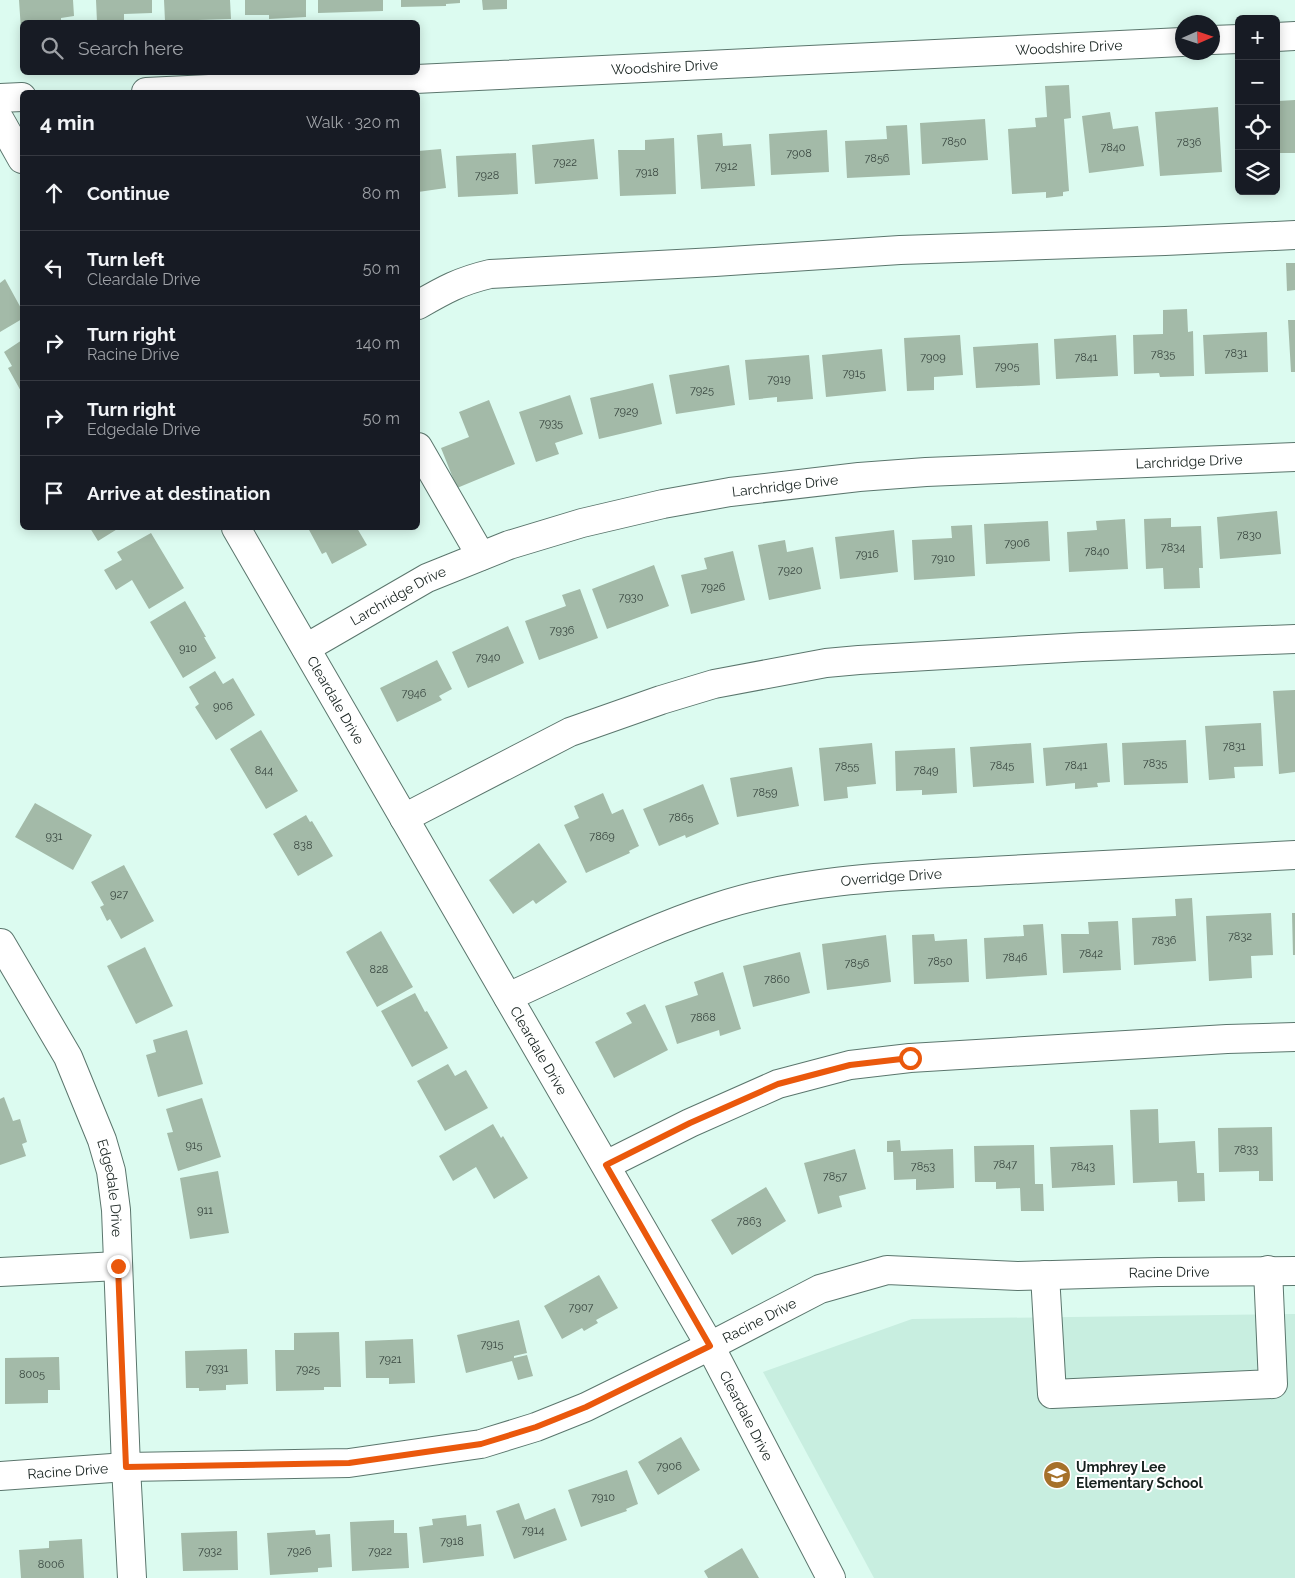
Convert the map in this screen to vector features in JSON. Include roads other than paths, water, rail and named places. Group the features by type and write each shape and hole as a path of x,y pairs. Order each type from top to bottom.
{"street":[{"path":"1280,37 1295,36"},
{"path":"1220,40 1235,39"},
{"name":"Woodshire Drive","path":"230,90 1175,42"},
{"path":"0,98 20,97"},
{"path":"0,120 20,155"},
{"path":"420,304 447,287 490,274 900,250 1165,242 1295,235"},
{"path":"420,449 481,556"},
{"name":"Larchridge Drive","path":"306,648 427,578 481,556 509,545 582,523 663,504 730,492 859,477 926,472 1295,457"},
{"name":"Cleardale Drive","path":"237,530 710,1346 831,1578"},
{"path":"404,818 570,732 661,700 714,684 826,663 859,660 1295,638"},
{"name":"Overridge Drive","path":"508,997 652,931 718,906 765,894 830,882 1295,855"},
{"name":"Edgedale Drive","path":"1,943 68,1057 102,1140 111,1172 116,1210 132,1578"},
{"path":"606,1165 690,1123 778,1084 850,1065 910,1058 1227,1039 1295,1037"},
{"path":"0,1272 118,1266"},
{"name":"Racine Drive","path":"0,1476 126,1467 349,1463 481,1444 536,1427 586,1407 820,1289 887,1270 1018,1276 1295,1271"},
{"path":"1045,1275 1052,1394 1273,1384 1268,1270"}],"place":[{"name":"Umphrey Lee Elementary School","path":"1057,1475"}]}
